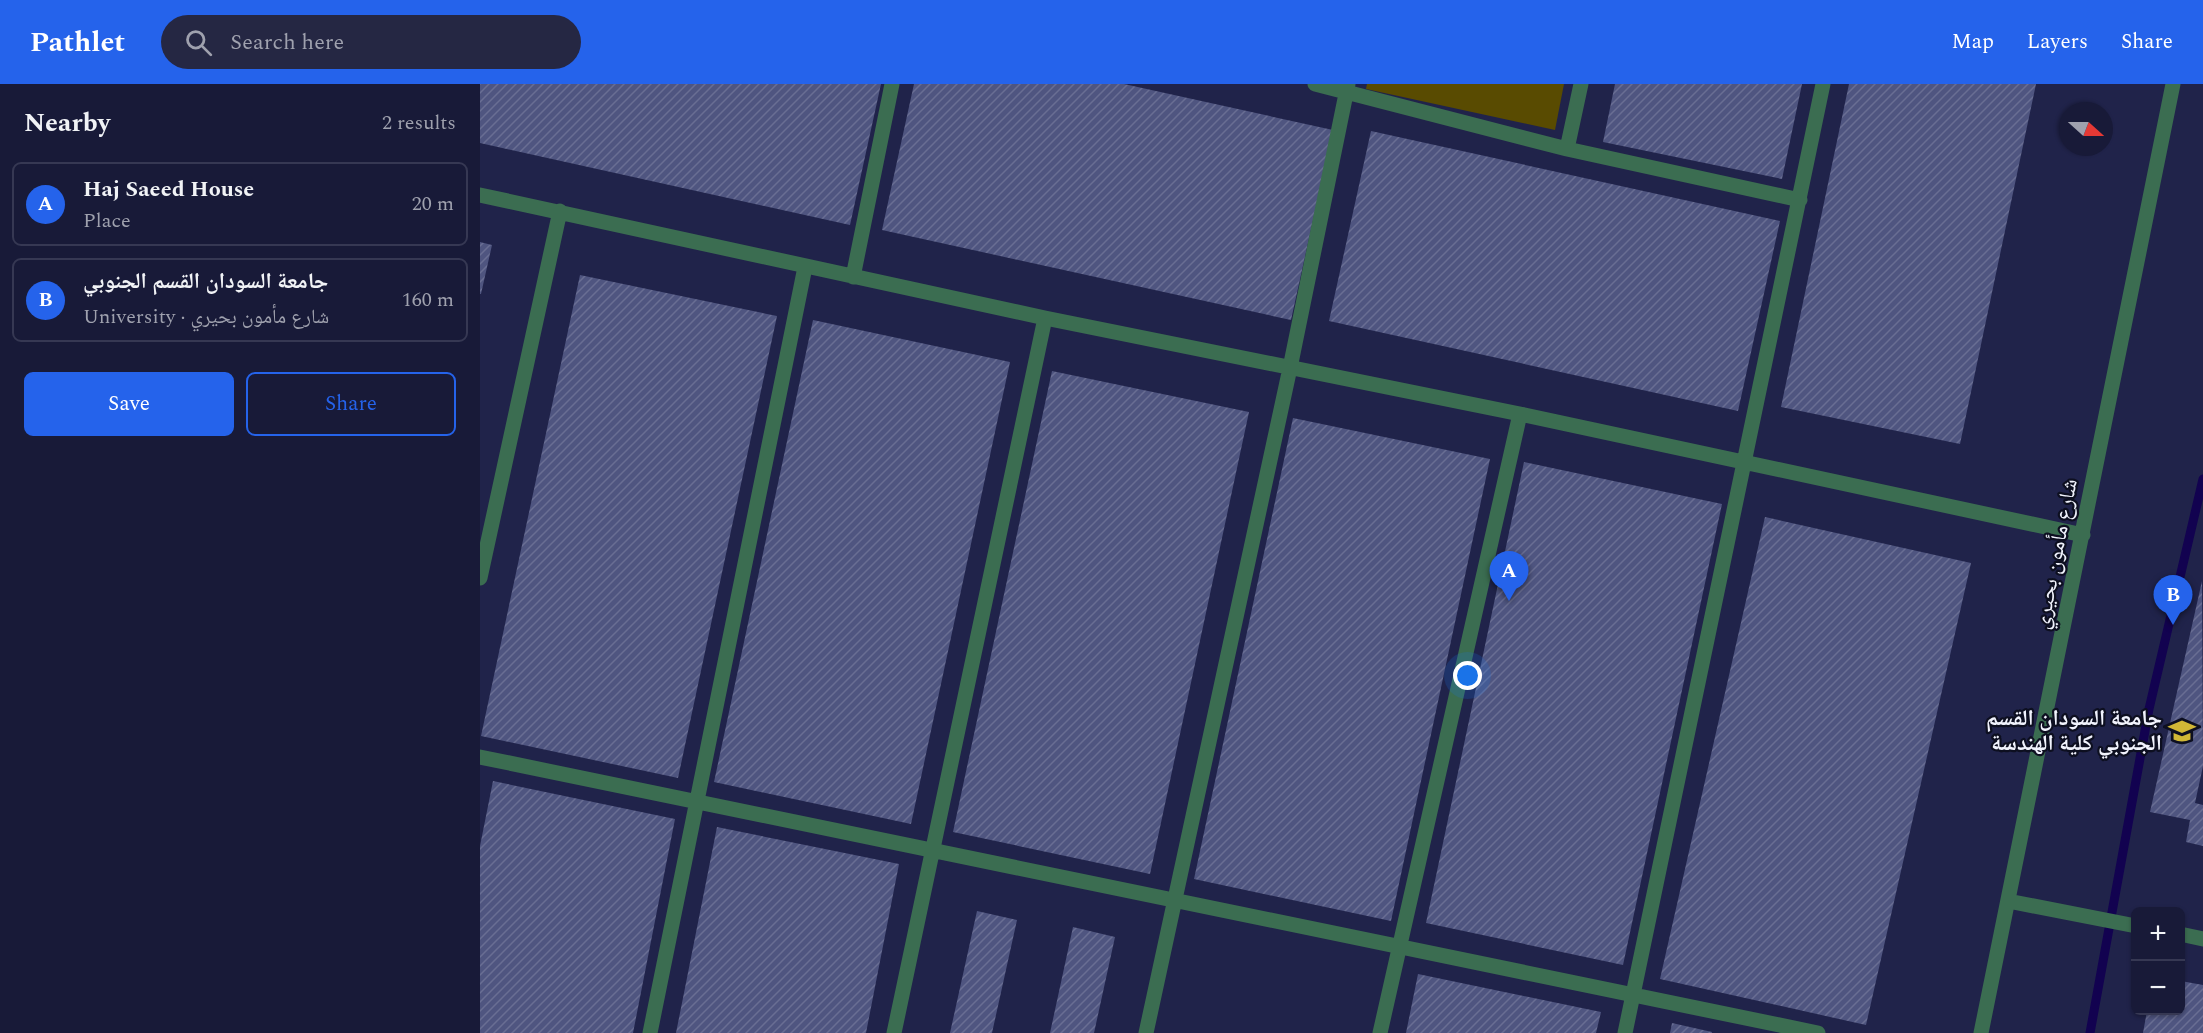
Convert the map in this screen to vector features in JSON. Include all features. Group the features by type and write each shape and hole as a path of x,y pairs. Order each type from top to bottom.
{"street":[{"path":"853,277 892,84"},
{"path":"1316,84 1347,88 1567,149 1800,200"},
{"path":"1567,149 1581,84"},
{"path":"1625,1033 1823,84"},
{"name":"شارع مأمون بحيري","path":"1981,1033 2173,84"},
{"path":"1146,1033 1290,368 1347,88"},
{"path":"480,195 1045,318 1520,414 2083,535"},
{"path":"480,578 560,211"},
{"path":"650,1033 805,267"},
{"path":"894,1033 1045,318"},
{"path":"1380,1033 1520,414"},
{"path":"480,757 1818,1033"},
{"path":"2008,901 2131,925"},
{"path":"2185,935 2203,939"}],"shaded area":[{"path":"1367,84 1564,84 1555,130 1366,89"}],"building":[{"path":"480,84 881,84 850,225 480,143"},
{"path":"914,84 1124,84 1333,130 1291,320 882,230"},
{"path":"1615,84 1802,84 1782,179 1603,142"},
{"path":"1849,84 2036,84 1960,444 1781,407"},
{"path":"1371,131 1780,221 1738,411 1329,321"},
{"path":"480,242 492,245 481,294 480,294"},
{"path":"580,275 777,316 678,778 481,736"},
{"path":"813,320 1010,362 911,824 714,782"},
{"path":"1052,371 1249,412 1150,874 953,832"},
{"path":"1293,418 1490,459 1391,921 1194,879"},
{"path":"1524,462 1722,504 1623,965 1426,923"},
{"path":"1765,517 1971,563 1866,1025 1660,979"},
{"path":"2202,581 2203,766 2195,803 2203,805 2203,846 2186,842 2190,820 2150,812"},
{"path":"493,781 675,819 633,1033 480,1033 480,846"},
{"path":"717,827 899,864 866,1033 676,1033"},
{"path":"977,911 1017,920 992,1033 950,1033"},
{"path":"1073,927 1115,937 1094,1033 1050,1033"},
{"path":"1418,974 1601,1012 1596,1033 1406,1033"},
{"path":"2185,982 2203,985 2203,1033 2143,1033 2146,1015 2185,1015"},
{"path":"1672,1023 1712,1032 1712,1033 1670,1033"}],"waterway":[{"path":"2090,1033 2149,709 2203,479"}],"place":[{"name":"Haj Saeed House","path":"1509,601"},
{"name":"جامعة السودان القسم الجنوبي","path":"2173,625"},
{"name":"جامعة السودان القسم الجنوبي كلية الهندسة","path":"2182,731"}]}
